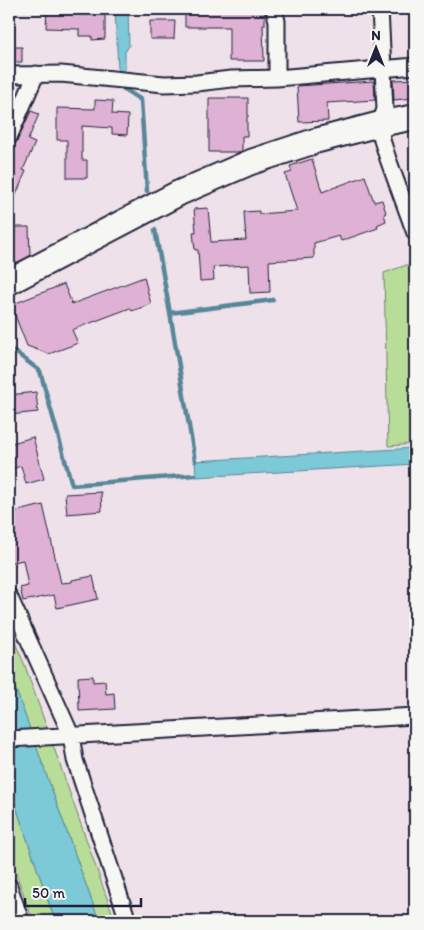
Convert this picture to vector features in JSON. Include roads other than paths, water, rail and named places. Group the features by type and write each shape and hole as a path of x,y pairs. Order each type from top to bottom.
{"highway":[{"path":"9,282 179,193 251,162 315,141 415,117"}],"street":[{"path":"274,9 277,21 277,78"},
{"path":"380,9 385,110 380,124 382,140 415,233"},
{"path":"9,75 61,74 164,84 196,83 231,78 277,78 415,66"},
{"path":"9,138 36,74"},
{"path":"9,596 67,735 128,921"},
{"path":"9,739 415,716"},
{"path":"9,886 21,921"}],"water":[{"path":"115,9 128,9 129,46 125,52 125,70 122,72 118,70"},
{"path":"415,448 415,464 196,477 195,461"},
{"path":"9,672 99,921 55,921 9,786"}],"waterway":[{"path":"124,89 141,100 147,191"},
{"path":"155,230 195,461"},
{"path":"170,313 273,300"},
{"path":"9,350 14,351 40,371 72,485 195,475"}]}
